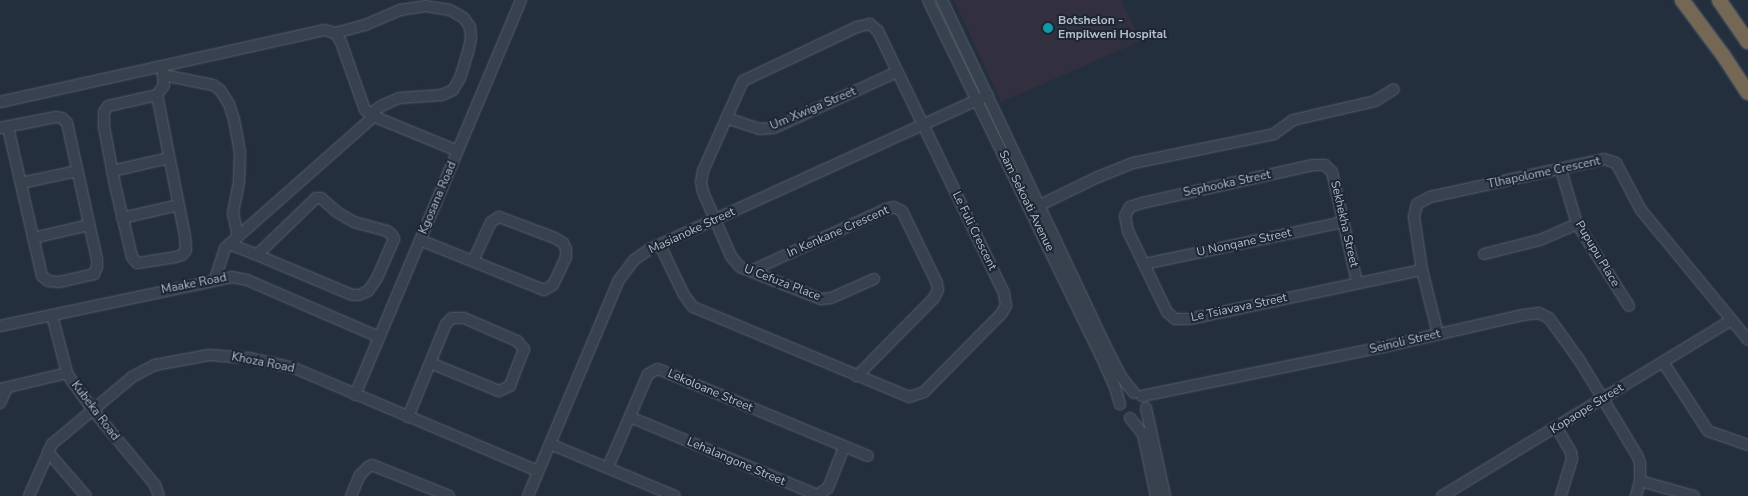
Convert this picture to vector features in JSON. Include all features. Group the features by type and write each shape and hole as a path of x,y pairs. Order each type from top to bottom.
{"highway":[{"path":"1682,0 1724,55 1748,93"},
{"path":"1719,0 1748,42"}],"street":[{"name":"Kgosana Road","path":"355,395 521,0"},
{"name":"Sam Sekoati Avenue","path":"928,0 1101,356 1115,387 1120,404"},
{"name":"Sam Sekoati Avenue","path":"942,0 1108,352 1122,378 1142,400 1165,496"},
{"path":"0,102 162,70 318,31 336,33 365,25 400,10 425,6 450,10 464,18 470,27 471,38 460,78 453,90 442,95 399,98 381,106 229,244 221,254 215,279"},
{"name":"Le Fuli Crescent","path":"660,245 684,295 693,307 904,395 917,396 980,335 1006,306 1004,293 875,27 870,24 863,25 747,78 739,87 701,182 702,192 715,220"},
{"path":"336,33 341,42 361,103 372,115 458,151"},
{"path":"157,95 186,244 185,252 176,257 147,263 134,261 122,218 104,127 105,109 114,104 157,95 164,88 162,70"},
{"path":"162,70 213,85 220,90 229,104 234,119 240,152 239,182 233,213 238,236"},
{"name":"Um Xwiga Street","path":"726,118 759,129 774,128 897,72"},
{"path":"1038,206 1124,166 1274,134 1297,118 1375,101 1394,89"},
{"name":"Masianoke Street","path":"528,496 619,280 634,260 660,245 988,95"},
{"path":"52,117 62,118 67,123 97,267 94,274 59,282 44,279 4,127 52,117"},
{"path":"112,171 169,158"},
{"name":"Tlhapolome Crescent","path":"1438,334 1422,270 1414,217 1417,204 1422,199 1562,170 1604,159 1616,163 1642,210 1748,340"},
{"name":"Sephooka Street","path":"1128,210 1136,204 1151,200 1313,165 1328,166"},
{"name":"Sekhekha Street","path":"1328,166 1332,172 1357,282"},
{"name":"Pupupu Place","path":"1562,170 1577,224 1629,306"},
{"path":"20,183 77,171"},
{"path":"229,244 352,295 359,295 368,291 378,278 394,240 392,234 387,231 354,222 337,212 321,198 316,198 257,255"},
{"path":"122,218 179,205"},
{"name":"In Kenkane Crescent","path":"751,271 891,208 897,208 902,211 937,283 938,290 934,298 857,376"},
{"name":"Le Tsiavava Street","path":"1128,210 1126,226 1167,312 1172,318 1179,320 1422,270"},
{"path":"420,240 544,290 553,285 566,257 566,250 563,243 555,238 499,217 491,222 473,261"},
{"name":"U Cefuza Place","path":"715,220 736,265 821,299 831,298 874,279"},
{"name":"U Nonqane Street","path":"1144,264 1343,222"},
{"path":"1484,254 1540,240 1577,224"},
{"path":"33,238 89,225"},
{"name":"Maake Road","path":"0,326 232,276 247,280 379,337"},
{"name":"Kubeka Road","path":"52,315 67,373 92,410 155,485 159,496"},
{"name":"Seinoli Street","path":"1142,400 1523,315 1546,315 1580,361 1604,399"},
{"path":"408,417 430,363 446,324 457,317 464,318 513,339 521,343 524,348 510,386 499,391 430,363"},
{"name":"Kopaope Street","path":"1442,496 1557,428 1731,320"},
{"name":"Khoza Road","path":"29,496 48,452 57,439 92,410 146,369 173,361 209,355 234,356 286,365 538,471"},
{"path":"1663,362 1708,431 1748,445"},
{"name":"Lekoloane Street","path":"608,467 648,374 658,369 868,456"},
{"path":"0,403 3,388 67,373"},
{"path":"1130,418 1140,417 1142,400 1126,394 1120,404 1121,412 1130,418 1143,434 1156,496"},
{"path":"1604,399 1640,463 1640,481 1636,496"},
{"name":"Lehalangone Street","path":"630,417 817,495 828,488 844,447"},
{"path":"1557,428 1571,452 1572,459 1561,496"},
{"path":"550,444 608,467 662,494 675,496"},
{"path":"48,452 86,496"},
{"path":"352,496 360,475 372,465 448,496"},
{"path":"1640,481 1694,496"}],"shaded area":[{"path":"954,0 1121,0 1141,41 1001,102"}],"place":[{"name":"Botshelon - Empilweni Hospital","path":"1048,28"}]}
